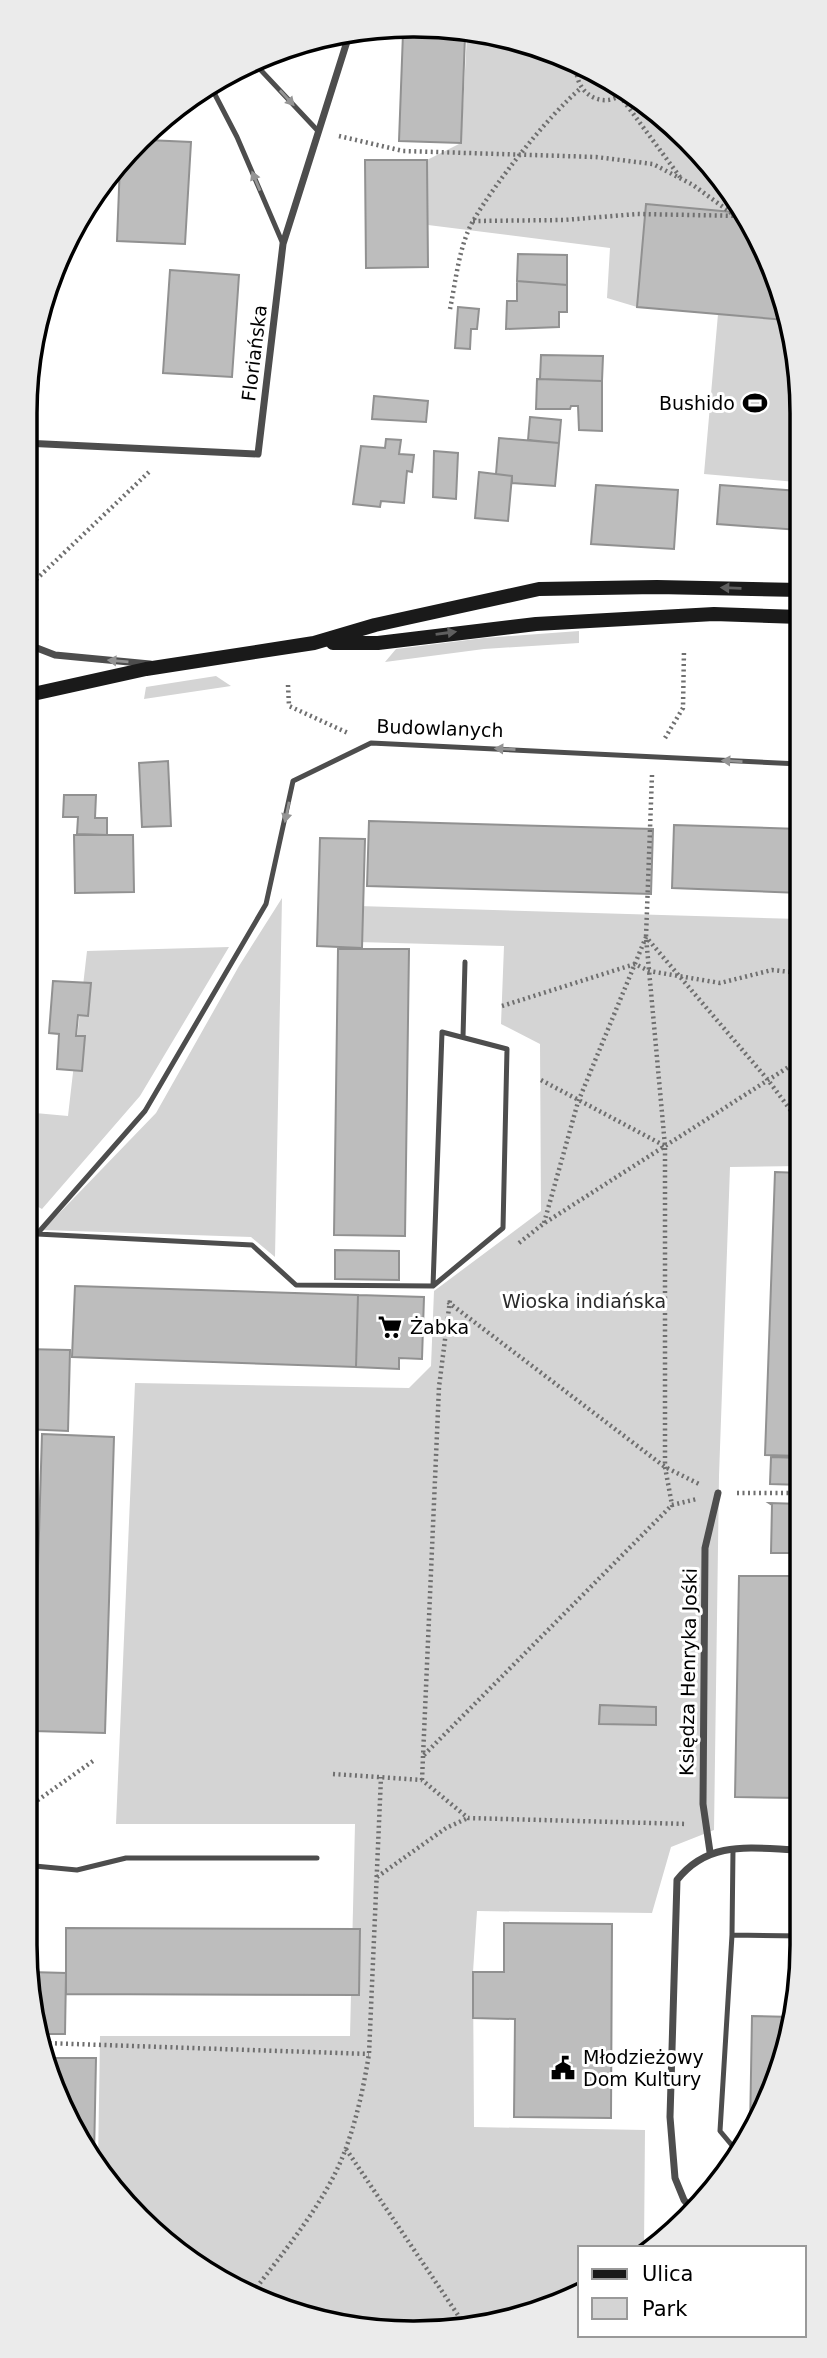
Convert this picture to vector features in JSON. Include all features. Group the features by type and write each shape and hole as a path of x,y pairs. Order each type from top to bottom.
{"street":[{"name":"Floriańska","path":"37,444 258,454 283,244 346,43"},
{"path":"37,693 166,665 314,643 375,625 539,589 657,587 790,590"},
{"path":"314,643 378,643 484,628 714,614 790,617"},
{"path":"37,650 63,657 166,665"},
{"name":"Księdza Henryka Jośki","path":"710,1852 705,1824 705,1548 718,1493"},
{"path":"687,2203 675,2178 670,2117 674,1891 677,1880 686,1869 710,1852 733,1849 790,1850"}],"lane":[{"path":"260,69 318,131"},
{"path":"214,94 237,137 283,244"},
{"name":"Budowlanych","path":"37,1234 145,1111 266,904 293,781 371,743 790,764"},
{"path":"463,1037 465,962"},
{"path":"37,1234 252,1245 296,1284 433,1286 503,1228 507,1049 442,1032 433,1286"},
{"path":"732,2146 720,2131 732,1935 733,1849"},
{"path":"37,1866 77,1870 127,1858 317,1858"},
{"path":"732,1935 790,1936"}],"path":[{"path":"575,74 587,95 604,100 618,97"},
{"path":"450,309 465,240 473,221 522,154 566,100 581,88"},
{"path":"623,100 681,178"},
{"path":"318,131 403,151 596,157 653,164 681,178 734,215"},
{"path":"473,221 564,220 637,214 734,215"},
{"path":"37,579 172,450"},
{"path":"672,1506 665,1467 665,1146 646,937 653,757 683,708 684,650"},
{"path":"288,684 289,706 371,743"},
{"path":"543,1224 578,1102 646,937"},
{"path":"646,937 768,1080 790,1110"},
{"path":"502,1006 635,964 649,971 680,978 720,983 772,970 790,972"},
{"path":"511,1250 543,1224 790,1066"},
{"path":"541,1080 665,1146"},
{"path":"433,1286 448,1302 665,1467 718,1493"},
{"path":"422,1780 439,1387 448,1302 458,1293"},
{"path":"423,1756 672,1506 718,1493 790,1493"},
{"path":"37,1801 93,1761"},
{"path":"332,1774 422,1780 468,1818"},
{"path":"257,2287 306,2222 346,2149 369,2054 381,1777"},
{"path":"377,1878 446,1828 468,1818 705,1824"},
{"path":"50,2043 369,2054"},
{"path":"346,2149 460,2318"}],"green space":[{"path":"467,41 511,50 558,65 623,100 680,147 732,212 646,204 637,307 607,298 610,248 428,225 427,160 461,143"},
{"name":"Bushido","path":"718,314 778,319 789,389 790,481 704,474"},
{"path":"579,631 579,643 484,649 385,662 396,649 484,638"},
{"path":"216,676 231,686 144,699 146,687"},
{"path":"282,898 275,1257 251,1237 43,1230 156,1113 239,966"},
{"name":"Wioska indiańska","path":"358,906 790,919 790,1166 730,1167 719,1476 714,1830 671,1847 652,1913 477,1911 473,1972 474,2127 645,2130 644,2242 639,2246 578,2246 578,2283 558,2293 511,2308 438,2320 364,2318 316,2308 269,2293 204,2258 165,2228 130,2193 98,2151 100,2036 350,2036 355,1824 116,1824 135,1383 409,1388 431,1366 434,1291 541,1211 540,1044 501,1024 504,946 358,942"},
{"path":"229,947 140,1096 42,1209 37,1206 37,1113 68,1116 87,951"}],"building":[{"path":"403,37 465,40 461,143 399,141"},
{"path":"154,140 191,142 185,244 117,241 119,178"},
{"path":"365,160 427,160 428,267 366,268"},
{"path":"646,204 732,212 762,269 778,319 637,307"},
{"path":"518,254 567,255 567,285 517,281"},
{"path":"170,270 239,275 232,377 163,373"},
{"path":"517,281 567,285 567,312 559,312 559,327 506,329 507,301 517,301"},
{"path":"458,307 479,309 477,329 471,329 470,349 455,348"},
{"path":"541,355 603,356 602,381 540,379"},
{"path":"537,379 602,381 602,431 579,430 578,406 571,406 570,409 536,409"},
{"path":"374,396 428,401 426,422 372,419"},
{"path":"530,417 561,420 559,443 528,440"},
{"path":"499,438 559,443 555,486 512,483 512,476 496,474"},
{"path":"386,439 401,440 399,454 414,455 412,472 407,471 404,503 381,501 380,507 353,504 361,446 385,448"},
{"path":"434,451 458,453 456,499 433,497"},
{"path":"479,472 512,476 508,521 475,518"},
{"path":"596,485 678,490 674,549 591,544"},
{"path":"720,485 790,490 790,529 717,524"},
{"path":"168,761 171,826 142,827 139,763"},
{"path":"64,795 96,795 95,818 107,818 107,835 77,834 78,817 63,817"},
{"path":"369,821 653,829 651,894 367,886"},
{"path":"674,825 790,829 790,893 672,888"},
{"path":"74,835 133,835 134,892 75,893"},
{"path":"320,838 365,839 362,948 317,946"},
{"path":"338,949 409,949 405,1236 334,1235"},
{"path":"53,981 91,983 88,1016 78,1015 76,1036 85,1036 82,1071 57,1069 59,1034 49,1033"},
{"path":"775,1172 790,1173 790,1456 765,1455"},
{"path":"335,1250 399,1251 399,1280 335,1279"},
{"path":"75,1286 358,1295 356,1367 72,1357"},
{"name":"Żabka","path":"358,1295 424,1297 422,1359 399,1358 399,1369 356,1367"},
{"path":"37,1349 70,1350 68,1431 37,1430"},
{"path":"42,1434 114,1437 105,1733 37,1731 37,1599"},
{"path":"771,1457 790,1458 790,1485 770,1484"},
{"path":"769,1503 790,1504 790,1553 771,1553 772,1505"},
{"path":"739,1576 790,1576 790,1798 735,1797"},
{"path":"600,1705 656,1707 656,1725 599,1724"},
{"name":"Młodzieżowy Dom Kultury","path":"504,1923 612,1924 611,2118 514,2117 515,2019 473,2018 473,1972 504,1972"},
{"path":"66,1928 360,1929 359,1995 66,1994"},
{"path":"38,1972 66,1973 65,2034 48,2034"},
{"path":"752,2016 783,2017 770,2066 750,2112"},
{"path":"55,2058 96,2058 94,2145 65,2089"}],"place":[{"name":"Bushido","path":"755,403"},
{"name":"Żabka","path":"390,1327"},
{"name":"Młodzieżowy Dom Kultury","path":"563,2068"}]}
